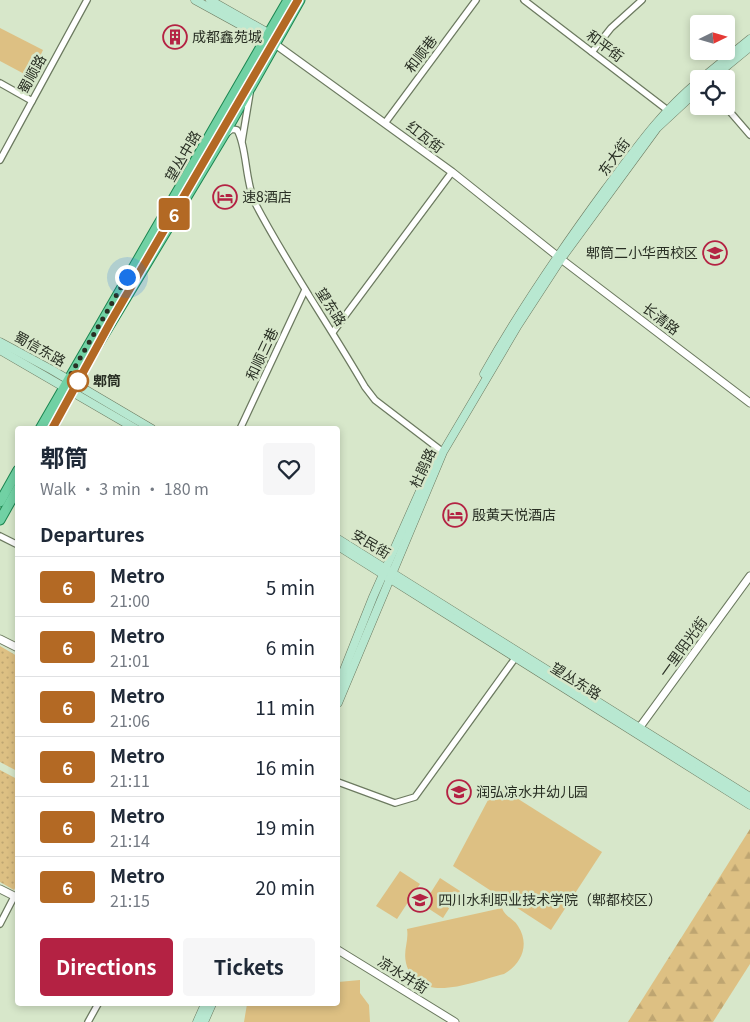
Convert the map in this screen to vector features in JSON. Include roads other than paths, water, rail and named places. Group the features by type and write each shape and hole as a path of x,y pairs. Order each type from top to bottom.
{"main road":[{"path":"195,0 268,37"},
{"path":"210,0 268,37 275,44"},
{"name":"望丛中路","path":"51,426 70,384 288,0"},
{"name":"望丛中路","path":"42,426 224,135 300,0"},
{"name":"东大街","path":"712,70 750,39"},
{"path":"722,70 750,47"},
{"name":"东大街","path":"559,258 669,111 690,90"},
{"name":"东大街","path":"669,111 690,96"},
{"name":"杜鹃路","path":"340,680 441,450 559,258"},
{"name":"蜀信东路","path":"0,342 70,384"},
{"name":"蜀信东路","path":"0,350 70,384"},
{"path":"70,384 132,426"},
{"path":"70,384 147,426"},
{"path":"0,502 15,475"},
{"path":"0,520 15,493"},
{"name":"安民街","path":"340,540 388,572"},
{"name":"安民街","path":"340,547 388,572"},
{"name":"杜鹃路","path":"340,697 388,572"},
{"name":"望丛东路","path":"388,572 516,657 750,797"},
{"name":"望丛东路","path":"388,572 750,805"},
{"path":"197,1022 208,1006"},
{"path":"204,1022 208,1006"}],"street":[{"name":"蜀顺路","path":"0,160 87,0"},
{"name":"和顺巷","path":"385,123 476,0"},
{"path":"592,52 611,28 642,0"},
{"name":"和平街","path":"527,1 669,111"},
{"name":"红瓦街","path":"275,44 452,172 559,258"},
{"path":"0,83 32,101"},
{"name":"望东路","path":"252,87 241,145 254,201 305,290 375,400 441,450"},
{"path":"733,115 750,135"},
{"path":"224,135 232,129 236,130 241,136 241,145"},
{"path":"333,332 452,172"},
{"name":"长清路","path":"559,258 750,403"},
{"name":"和顺三巷","path":"241,426 305,290"},
{"path":"0,536 15,544"},
{"name":"一里阳光街","path":"637,731 750,576"},
{"path":"0,639 15,646"},
{"path":"0,644 15,652"},
{"path":"340,783 395,803 415,797 516,657"},
{"path":"0,889 15,897"},
{"path":"0,924 15,900"},
{"name":"凉水井街","path":"340,951 454,1022"},
{"path":"88,1022 97,1006"}],"metro line":[{"name":"6","path":"54,426 110,323 298,0"}],"place":[{"name":"成都鑫苑城","path":"175,37"},
{"name":"速8酒店","path":"225,197"},
{"name":"郫筒二小华西校区","path":"715,253"},
{"name":"郫筒","path":"78,381"},
{"name":"殷黄天悦酒店","path":"455,515"},
{"name":"润弘凉水井幼儿园","path":"459,792"},
{"name":"四川水利职业技术学院（郫都校区）","path":"420,900"}]}
